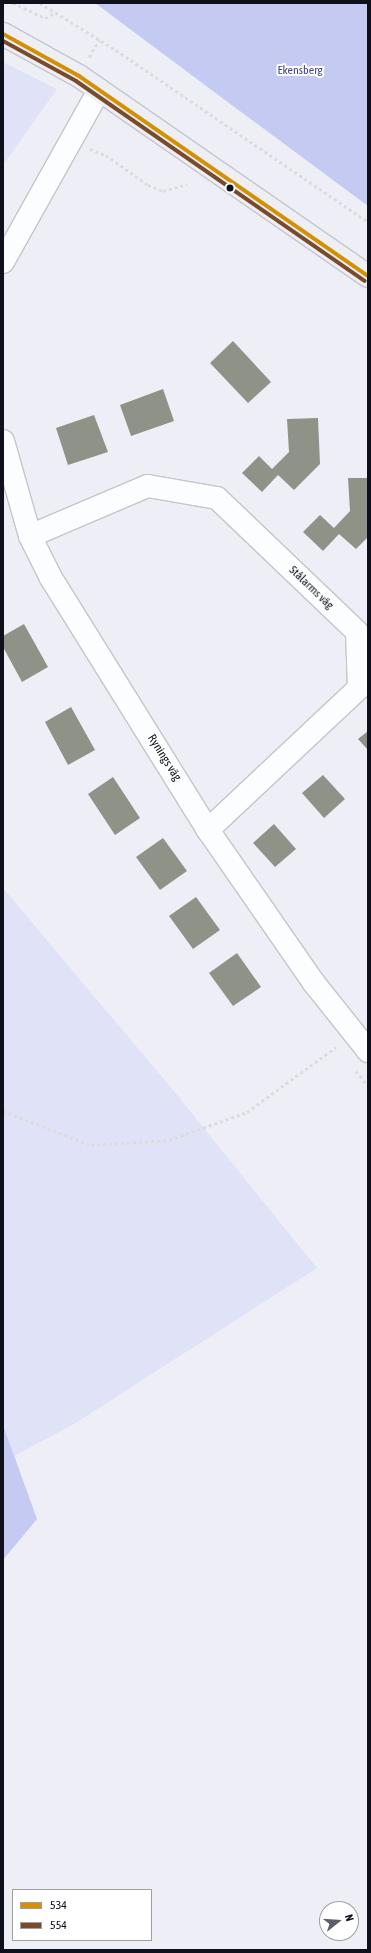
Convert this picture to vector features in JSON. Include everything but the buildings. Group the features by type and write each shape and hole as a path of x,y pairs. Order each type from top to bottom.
{"main road":[{"path":"3,34 79,76 368,276"}],"street":[{"path":"3,262 100,90"},
{"name":"Rynings väg","path":"3,441 30,536 51,578 208,830 314,983 368,1051"},
{"name":"Stålarms väg","path":"30,536 148,486 217,498 357,632 359,688 208,830"}],"path":[{"path":"13,3 45,18 56,13"},
{"path":"40,3 116,50 368,222"},
{"path":"70,141 106,155 148,185 163,191 187,184"},
{"path":"3,1111 91,1145 169,1140 246,1112 337,1047"}],"shaded area":[{"path":"3,62 57,89 3,165"},
{"path":"3,888 173,1090 317,1268 74,1424 14,1456 3,1425"}],"green space":[{"name":"Ekensberg","path":"95,3 368,3 368,206 233,106"},
{"path":"3,1425 37,1519 3,1560"}],"transit line":[{"name":"534","path":"3,34 79,76 368,276"},
{"name":"554","path":"3,41 76,81 365,281"}]}
